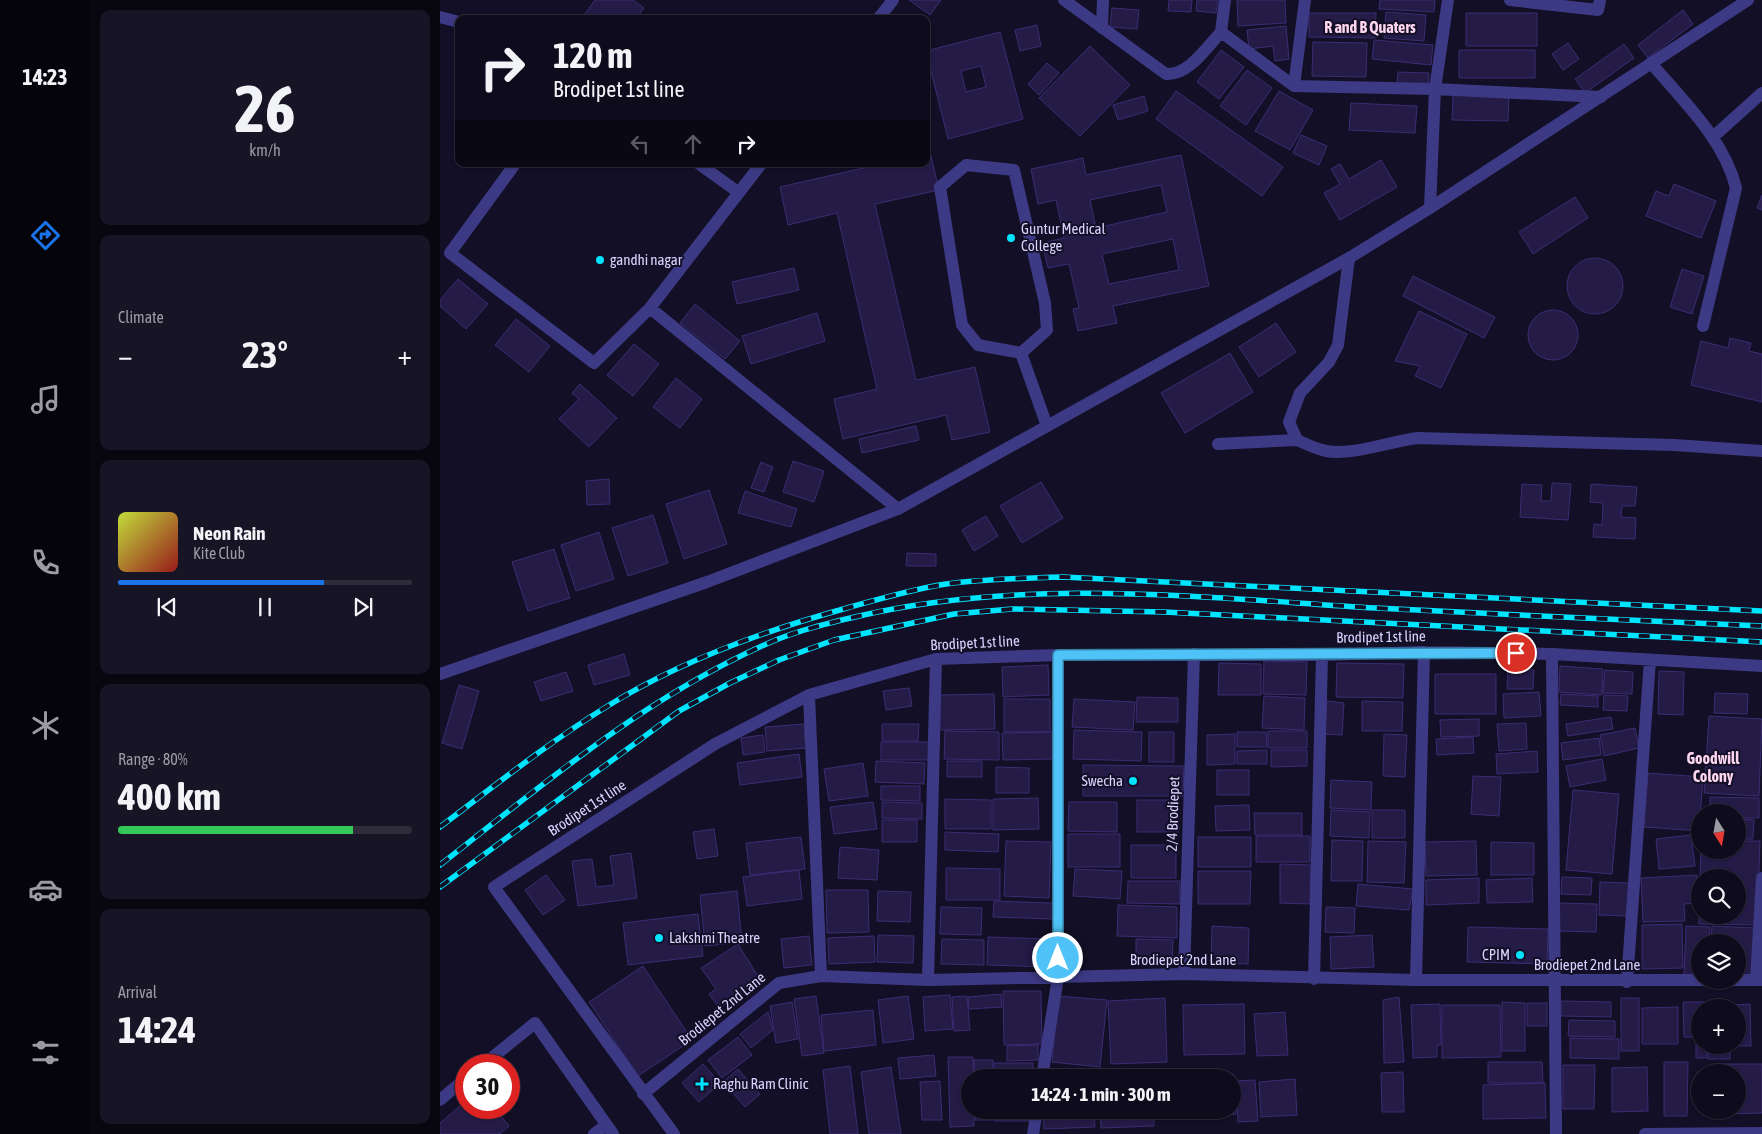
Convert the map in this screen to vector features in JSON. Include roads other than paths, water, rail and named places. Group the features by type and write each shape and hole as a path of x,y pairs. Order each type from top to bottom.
{"street":[{"path":"881,15 893,0"},
{"path":"1064,0 1166,74 1175,74 1184,70 1222,32 1225,0"},
{"path":"1102,28 1103,0"},
{"path":"1294,86 1305,0"},
{"path":"1430,208 1435,89 1448,0"},
{"path":"1510,0 1598,10 1600,0"},
{"path":"440,674 707,582 898,509 1349,258 1430,208 1748,0"},
{"path":"440,17 455,21"},
{"path":"1222,32 1294,86 1435,89 1601,97"},
{"path":"1651,63 1713,137 1731,167 1736,188 1703,326"},
{"path":"1713,137 1762,93"},
{"path":"966,165 1014,170 1045,303 1047,330 1021,353 978,345 962,325 940,187 966,165"},
{"path":"513,167 450,253 594,363 650,308 759,167"},
{"path":"703,167 738,192"},
{"path":"1297,440 1289,422 1300,393 1329,362 1338,345 1349,258"},
{"path":"650,308 898,509"},
{"path":"1021,353 1047,426"},
{"path":"1218,444 1297,440 1327,452 1366,449 1396,441 1418,438 1674,445 1762,451"},
{"path":"1416,980 1424,652"},
{"name":"Brodipet 1st line","path":"674,1134 494,887 715,744 810,695 936,659 1058,655 1322,655 1424,652 1552,654 1762,666"},
{"name":"2/4 Brodiepet","path":"1184,974 1194,654"},
{"path":"1552,654 1556,1134"},
{"path":"1043,1069 1058,977 1058,655"},
{"path":"1314,979 1322,655"},
{"path":"928,980 936,659"},
{"path":"1627,982 1650,660"},
{"path":"810,695 821,976"},
{"path":"1759,980 1762,878"},
{"name":"Brodiepet 2nd Lane","path":"643,1094 779,983 821,976 928,980 1184,974 1314,979 1627,982 1759,980"},
{"path":"496,1054 535,1023 609,1129 594,1134"},
{"path":"440,1100 455,1087"},
{"path":"1034,1134 1036,1119"},
{"path":"1645,1134 1762,1133"}],"railway":[{"path":"440,827 563,735 634,690 663,675 753,637 784,627 884,598 946,584 1063,577 1762,611"},
{"path":"440,865 559,772 640,714 726,664 771,642 803,630 859,616 923,604 987,597 1051,594 1116,594 1181,596 1424,611 1762,626"},
{"path":"440,887 679,711 730,683 779,660 834,640 954,614 1012,609 1164,612 1762,642"}],"place":[{"name":"Guntur Medical College","path":"1011,238"},
{"name":"gandhi nagar","path":"600,260"},
{"name":"Swecha","path":"1133,781"},
{"name":"Lakshmi Theatre","path":"659,938"},
{"name":"CPIM","path":"1520,955"},
{"name":"Raghu Ram Clinic","path":"702,1084"}],"district":[{"name":"R and B Quaters","path":"1370,27"},
{"name":"Goodwill Colony","path":"1713,767"}]}
